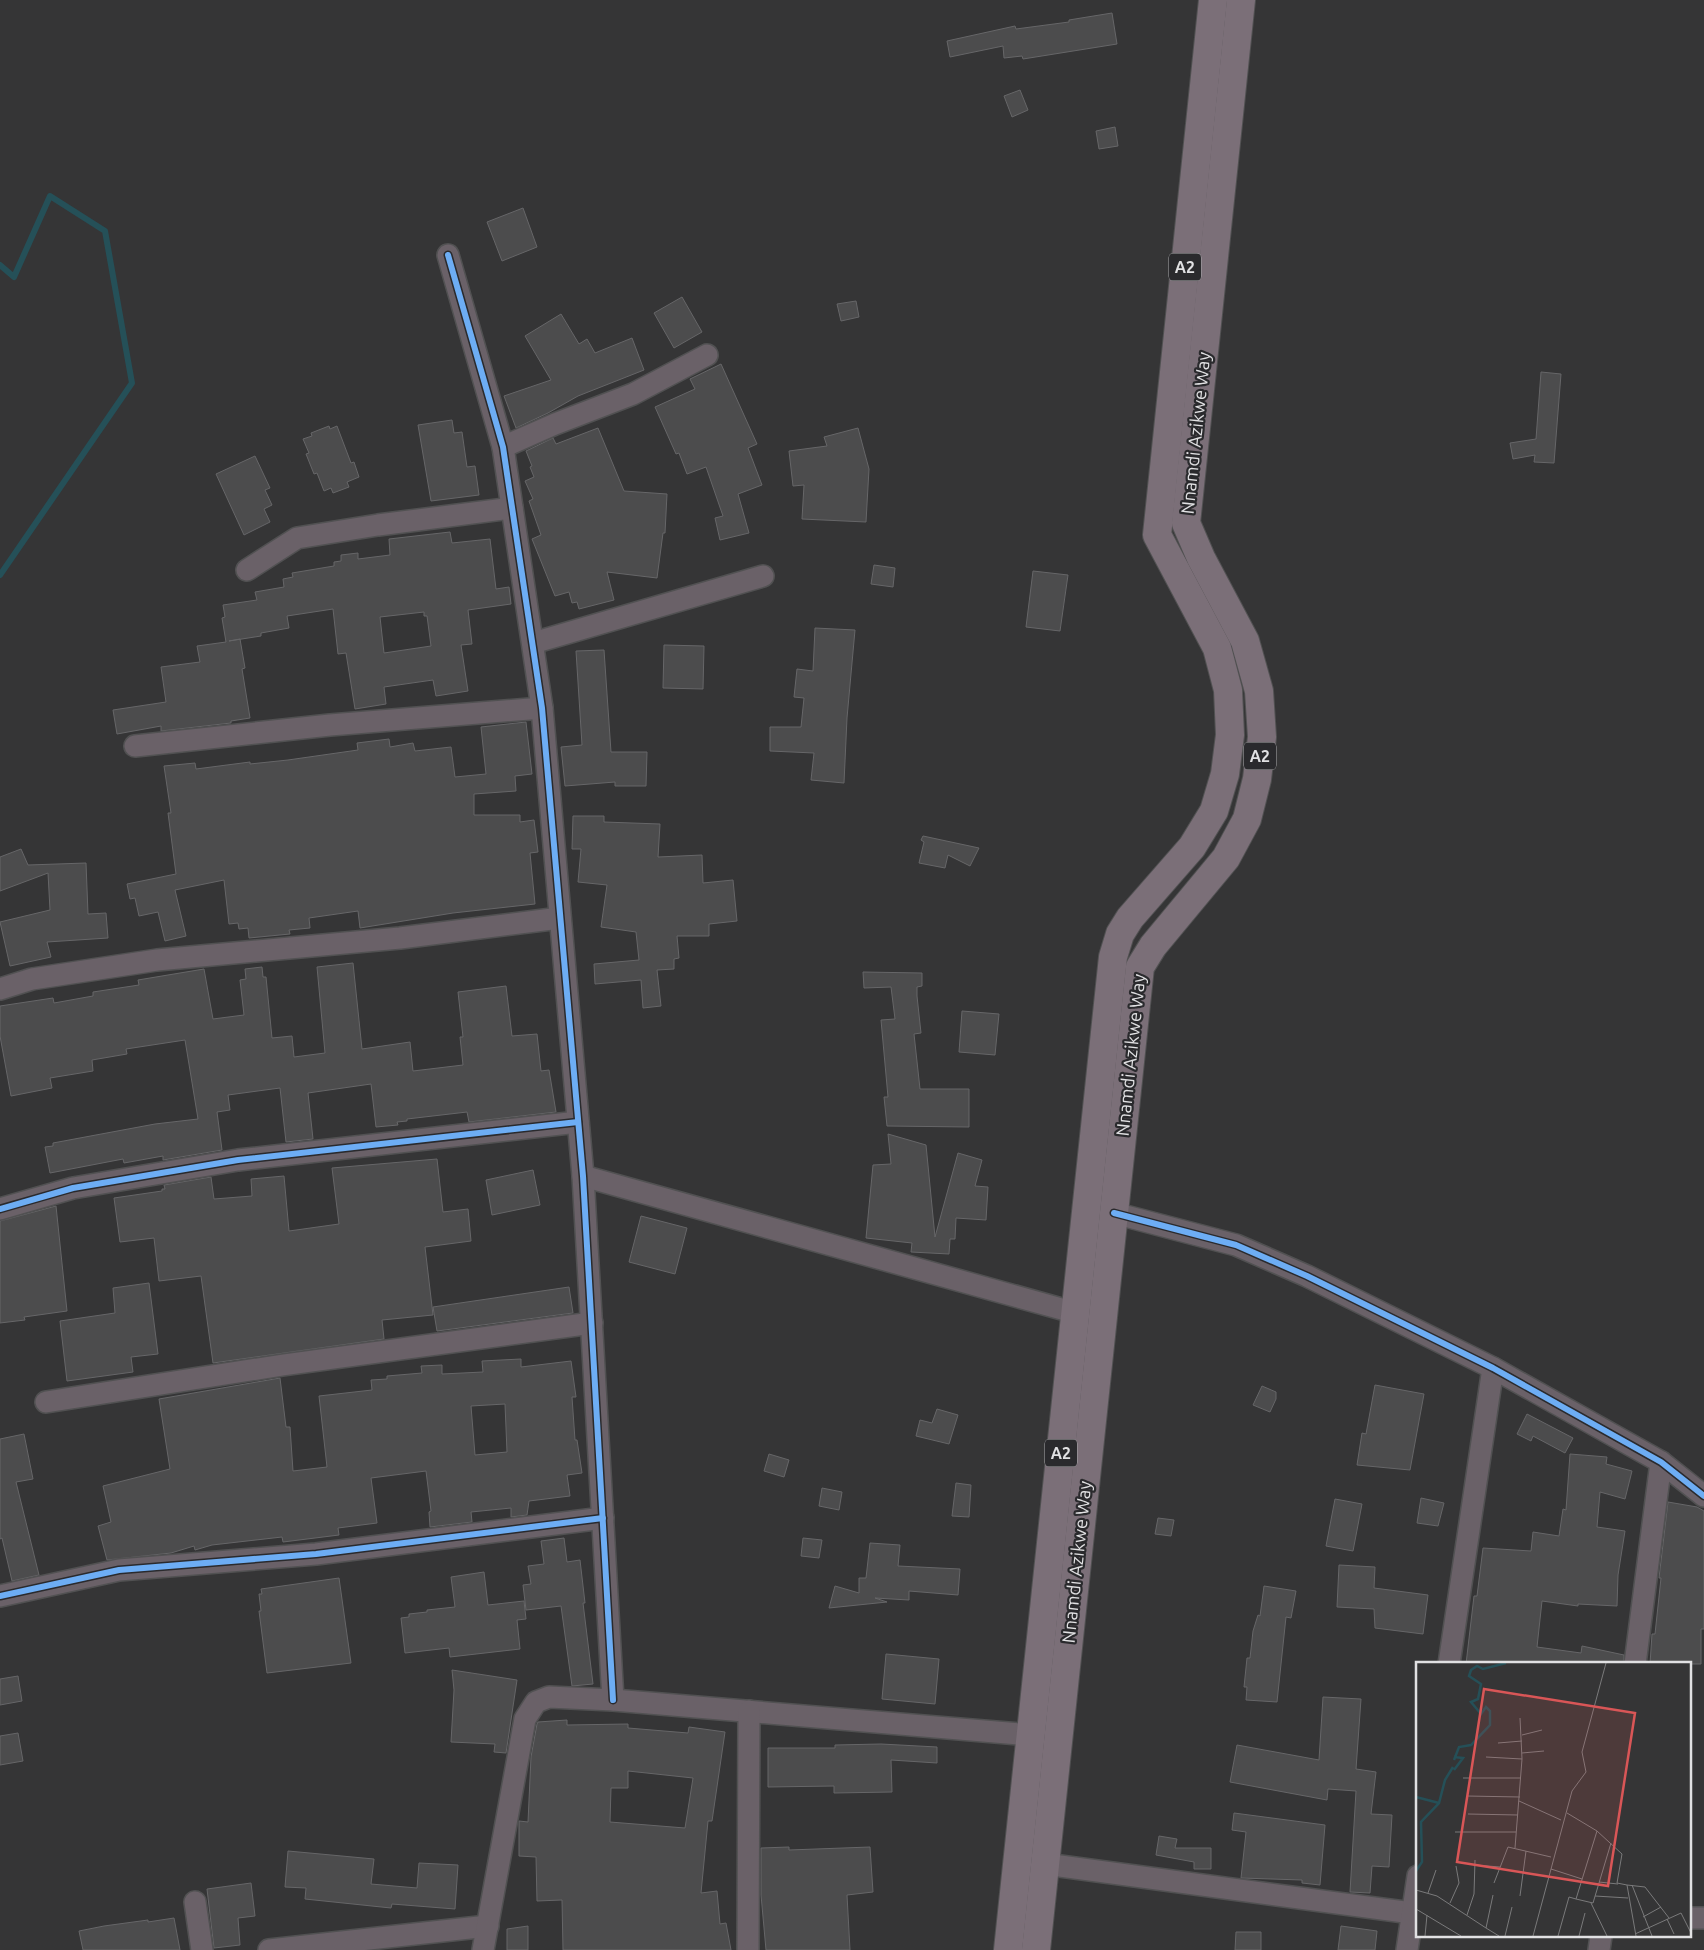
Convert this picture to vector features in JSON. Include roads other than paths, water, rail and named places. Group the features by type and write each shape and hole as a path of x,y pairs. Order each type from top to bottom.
{"highway":[{"name":"Nnamdi Azikwe Way","path":"1008,1950 1113,957 1120,934 1130,918 1192,847 1214,811 1225,774 1230,735 1228,690 1217,648 1157,535 1213,0"},
{"name":"Nnamdi Azikwe Way","path":"1036,1950 1140,967 1153,946 1226,858 1247,818 1257,779 1262,737 1259,691 1245,641 1201,558 1186,523 1241,0"}],"street":[{"path":"448,255 503,446 542,708 582,1176 613,1700"},
{"path":"503,446 633,394 708,355"},
{"path":"247,570 297,538 378,525 512,508"},
{"path":"533,643 763,576"},
{"path":"135,746 330,725 542,708"},
{"path":"0,989 32,979 157,960 400,938 560,918"},
{"path":"0,1209 73,1188 238,1160 578,1122"},
{"path":"582,1176 1076,1313"},
{"path":"1114,1213 1236,1245 1307,1276 1493,1368 1661,1462 1704,1496"},
{"path":"46,1402 283,1365 592,1323"},
{"path":"1449,1662 1493,1368"},
{"path":"1635,1662 1661,1462"},
{"path":"0,1596 119,1570 316,1554 603,1518"},
{"path":"483,1950 525,1719 536,1702 548,1697 613,1700 1031,1735"},
{"path":"748,1950 749,1711"},
{"path":"1045,1864 1412,1913"},
{"path":"1407,1950 1416,1888"},
{"path":"195,1902 202,1950"},
{"path":"269,1950 488,1926"}],"waterway":[{"path":"0,265 14,277 50,196 105,231 132,383 0,575"}]}
